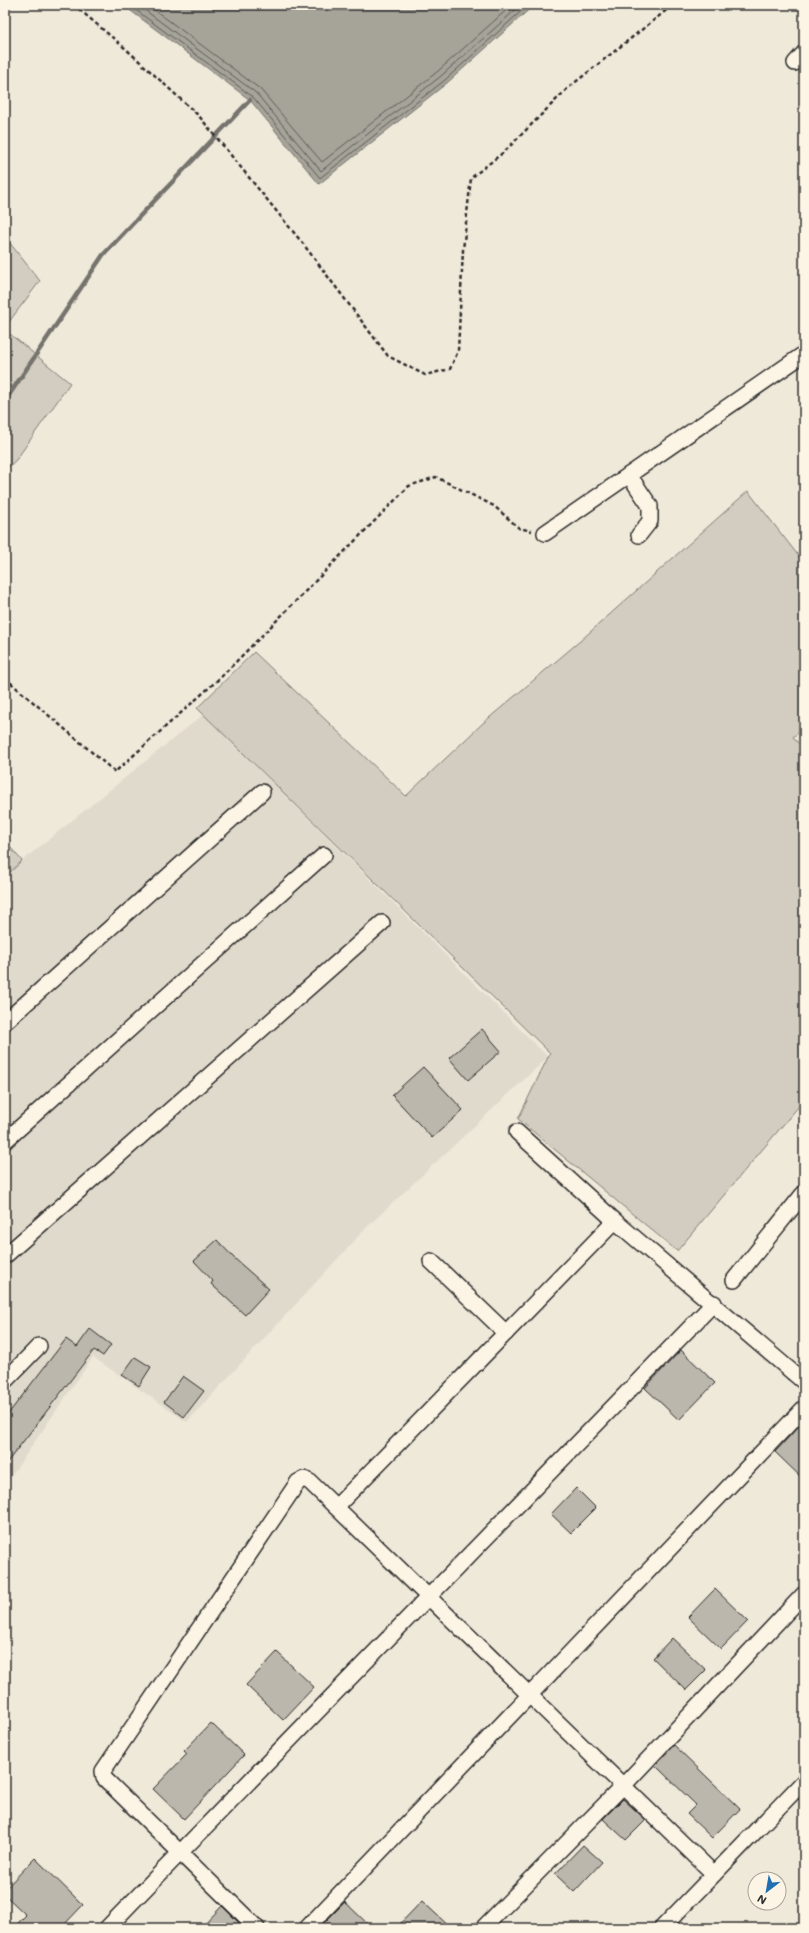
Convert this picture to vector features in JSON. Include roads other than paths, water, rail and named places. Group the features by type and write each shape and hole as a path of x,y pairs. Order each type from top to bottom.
{"street":[{"path":"545,533 804,354"},
{"path":"628,475 650,506 650,521 639,535"},
{"path":"5,1022 262,792"},
{"path":"5,1141 324,855"},
{"path":"5,1256 382,923"},
{"path":"517,1132 615,1221 714,1303 804,1382"},
{"path":"734,1280 804,1193"},
{"path":"336,1507 615,1221"},
{"path":"431,1261 506,1333"},
{"path":"107,1928 714,1303"},
{"path":"5,1381 39,1346"},
{"path":"306,1928 528,1694 803,1412"},
{"path":"257,1928 104,1778 103,1771 298,1482 304,1479 310,1482 336,1507 622,1787 714,1874"},
{"path":"483,1928 622,1787 804,1594"},
{"path":"662,1928 804,1781"}],"water":[{"path":"123,5 534,5 447,83 319,184 250,100"}],"waterway":[{"path":"5,401 103,255 250,100"}]}
